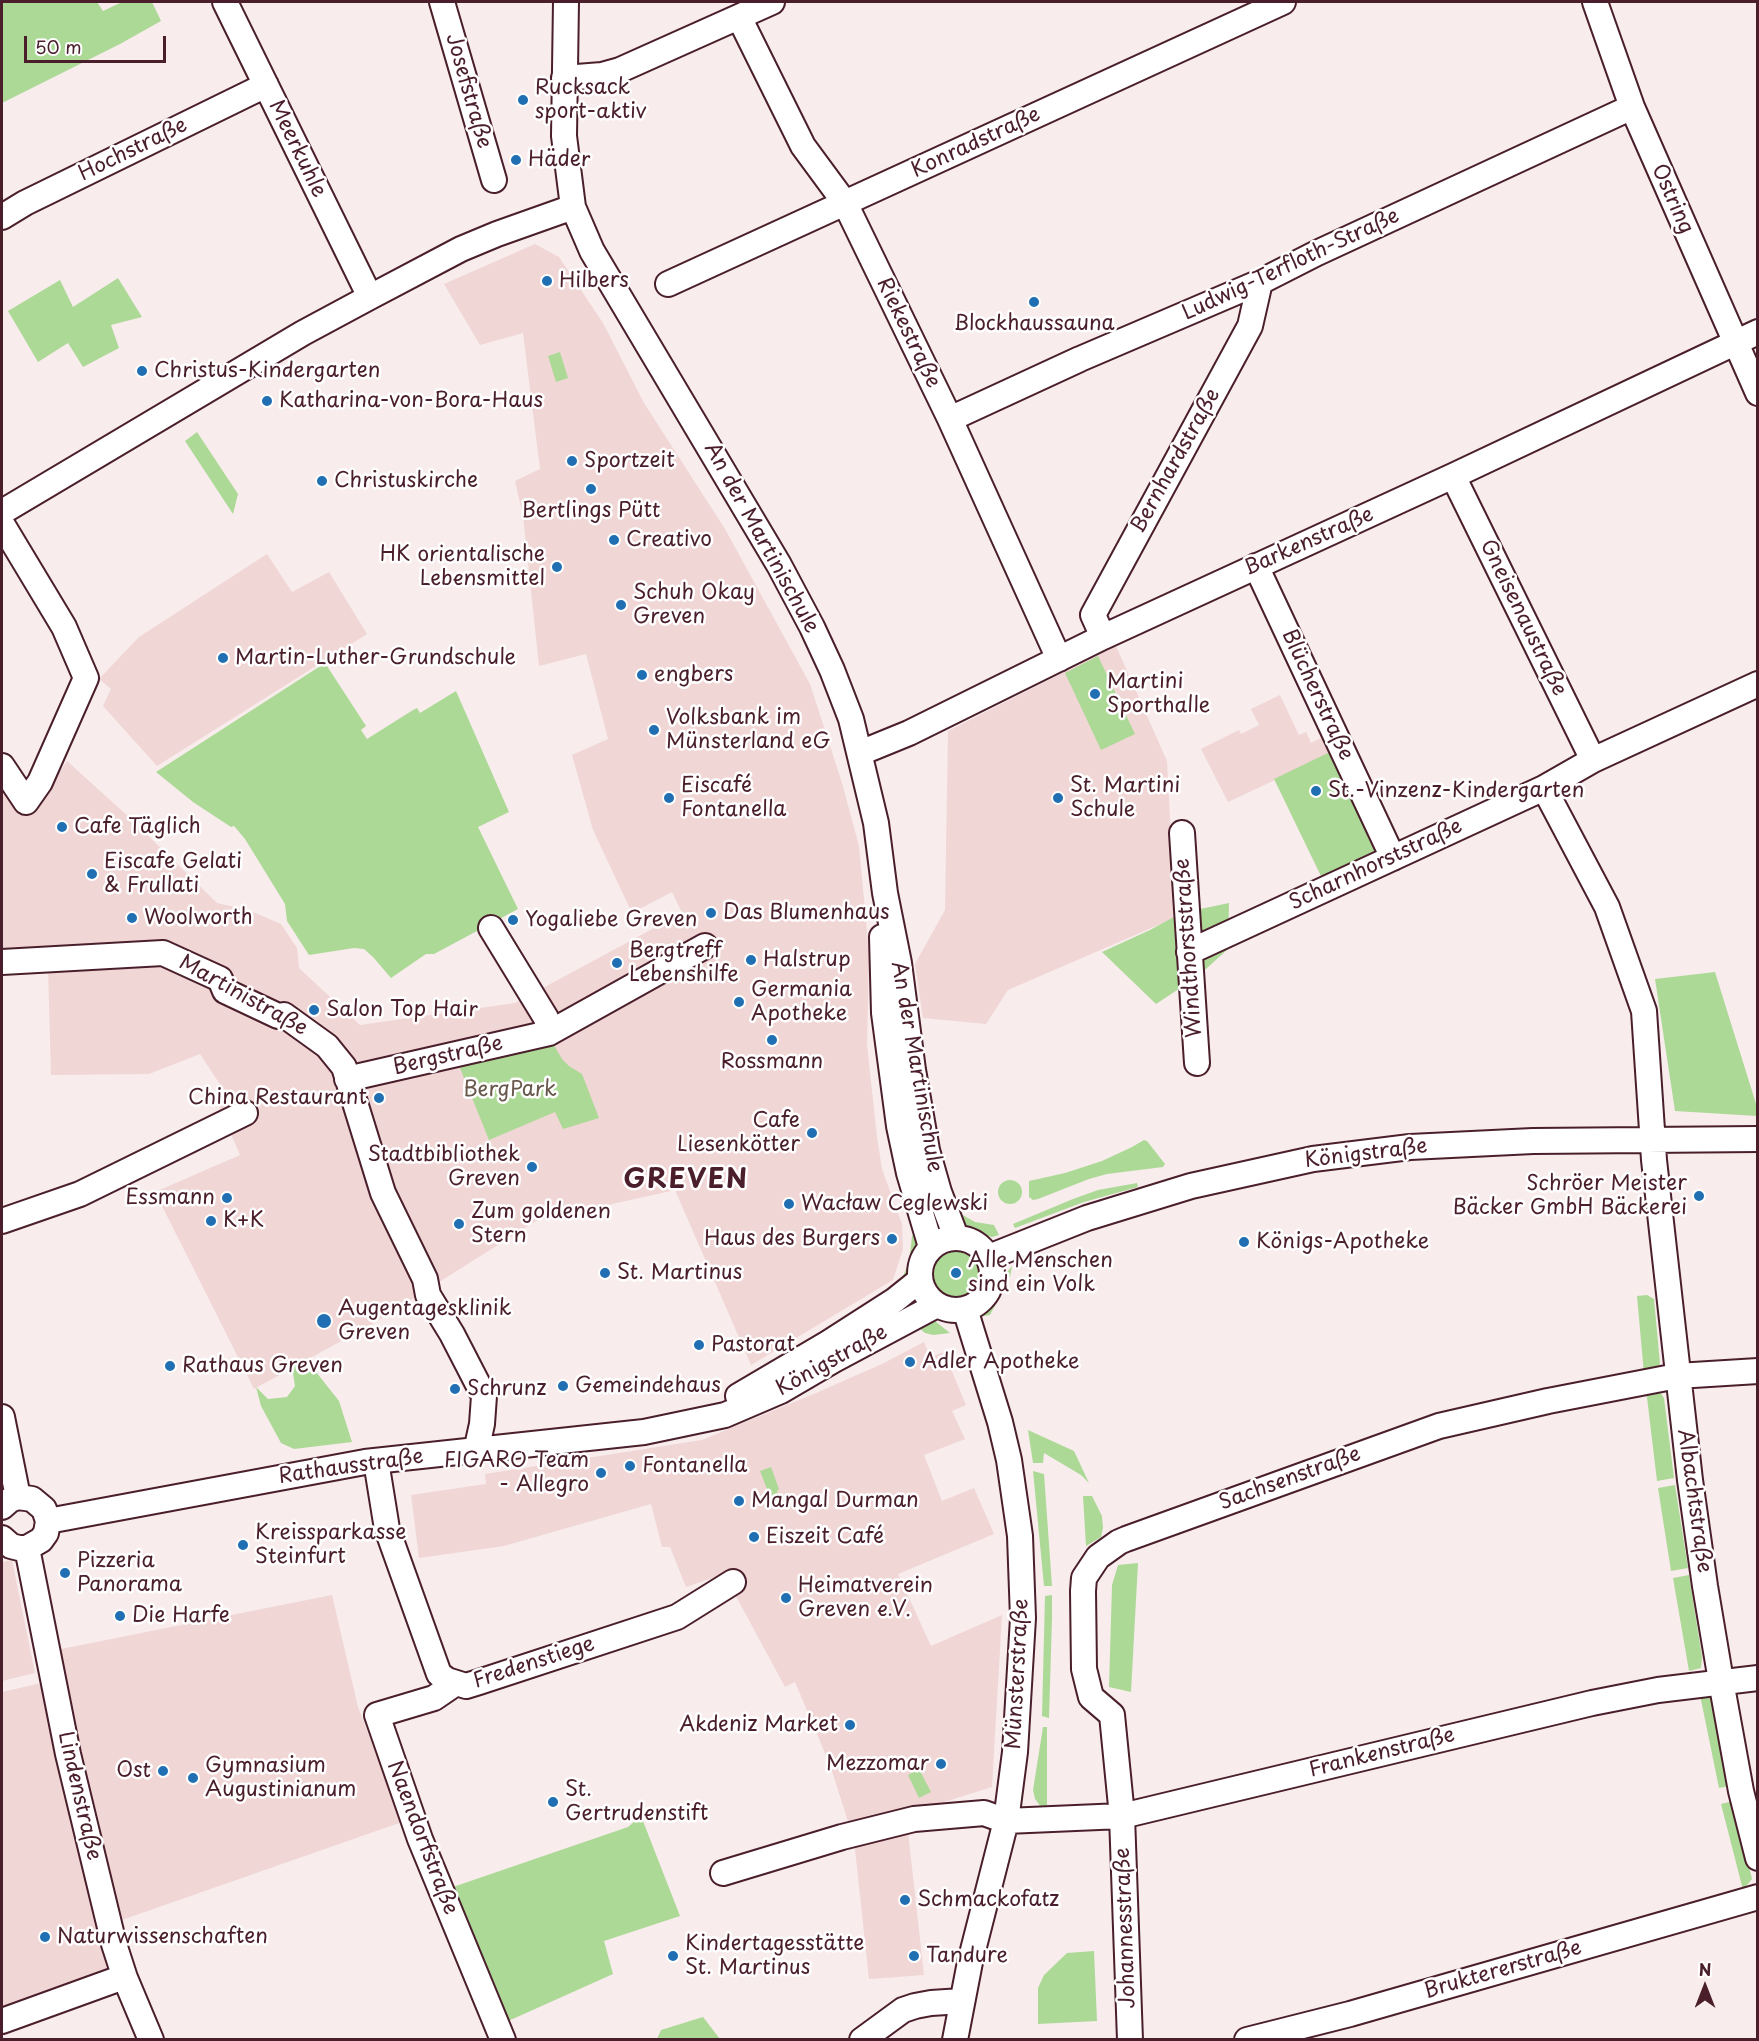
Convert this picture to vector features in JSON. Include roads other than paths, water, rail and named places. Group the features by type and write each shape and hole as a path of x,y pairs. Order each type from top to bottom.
{"street":[{"name":"Meerkuhle","path":"225,2 370,297"},
{"name":"Josefstraße","path":"442,2 494,180"},
{"name":"An der Martinischule","path":"566,2 564,136 573,207 592,251 779,565 812,627 851,719 876,823 885,893 899,963 912,1071 927,1150 939,1192 956,1237"},
{"path":"564,78 602,75 620,70 772,2"},
{"name":"Konradstraße","path":"668,284 1283,2"},
{"name":"Ostring","path":"1595,2 1632,108 1758,393"},
{"name":"Riekestraße","path":"739,16 803,146 845,203 950,419 1059,659"},
{"name":"Hochstraße","path":"2,217 26,202 266,85"},
{"name":"Ludwig-Terfloth-Straße","path":"950,419 1080,359 1260,282 1317,253 1632,108"},
{"path":"2,512 303,333 370,297 461,249 573,207"},
{"name":"Bernhardstraße","path":"1103,637 1093,615 1250,326 1260,282"},
{"name":"Barkenstraße","path":"860,753 909,733 1103,637 1758,332"},
{"name":"Gneisenaustraße","path":"1453,476 1593,760"},
{"path":"2,524 64,627 86,678 40,782 26,802 2,766"},
{"name":"Blücherstraße","path":"1256,566 1393,858"},
{"name":"Scharnhorststraße","path":"1189,952 1544,788 1593,760 1758,684"},
{"name":"Albachtstraße","path":"1544,788 1607,907 1644,1011 1652,1140 1677,1376 1701,1563 1742,1791 1758,1858"},
{"name":"Windthorststraße","path":"1182,833 1197,1063"},
{"name":"An der Martinischule","path":"885,893 882,946 884,1013 889,1056 899,1126 909,1173 932,1247"},
{"path":"491,928 546,1018 549,1033"},
{"name":"Bergstraße","path":"348,1079 549,1033 705,946"},
{"name":"Martinistraße","path":"2,962 163,953 220,979 225,991 278,1016 284,1015 327,1046 344,1067 383,1193 425,1279 428,1294 484,1396 482,1424 476,1451"},
{"path":"2,1221 80,1194 245,1113"},
{"name":"Königstraße","path":"989,1257 1087,1218 1191,1186 1313,1159 1410,1147 1533,1141 1758,1139"},
{"path":"956,1237 980,1246 989,1257 993,1278 984,1298 975,1305 965,1309 951,1310 937,1305 928,1297 920,1280 921,1265 925,1255 932,1247 943,1240 956,1237"},
{"name":"Königstraße","path":"723,1409 736,1398 895,1300 920,1280"},
{"name":"Königstraße","path":"723,1409 781,1391 937,1305"},
{"name":"Münsterstraße","path":"955,2040 962,2001 1006,1821 1015,1752 1023,1618 1020,1536 1009,1460 1000,1422 965,1309"},
{"name":"Sachsenstraße","path":"1122,1816 1112,1715 1091,1697 1084,1669 1083,1591 1084,1578 1098,1557 1119,1542 1438,1426 1548,1401 1677,1376 1758,1371"},
{"name":"Rathausstraße","path":"48,1521 376,1461 657,1429 723,1409"},
{"path":"2,1417 10,1502 32,1499 44,1509 48,1521 46,1533 41,1540 27,1548 11,1546 2,1538"},
{"name":"Fredenstiege","path":"376,1461 387,1529 432,1657 439,1674 447,1680 466,1686 677,1617 733,1582"},
{"name":"Lindenstraße","path":"27,1548 68,1754 114,1944 125,1978 151,2040"},
{"name":"Frankenstraße","path":"723,1872 842,1837 914,1819 984,1813 1006,1821 1122,1816 1592,1703 1658,1690 1758,1678"},
{"name":"Naendorfstraße","path":"456,1683 434,1698 377,1715 420,1839 503,2040"},
{"name":"Johannesstraße","path":"1122,1816 1130,2040"},
{"name":"Bruktererstraße","path":"1247,2040 1350,2014 1758,1897"},
{"path":"2,2021 125,1978"},
{"path":"862,2040 903,2010 932,2003 962,2001"}],"place":[{"name":"Rucksack sport-aktiv","path":"523,100"},
{"name":"Häder","path":"516,160"},
{"name":"Hilbers","path":"547,281"},
{"name":"Blockhaussauna","path":"1034,302"},
{"name":"Christus-Kindergarten","path":"142,371"},
{"name":"Katharina-von-Bora-Haus","path":"267,401"},
{"name":"Sportzeit","path":"572,461"},
{"name":"Christuskirche","path":"322,481"},
{"name":"Bertlings Pütt","path":"591,489"},
{"name":"Creativo","path":"614,540"},
{"name":"HK orientalische Lebensmittel","path":"557,567"},
{"name":"Schuh Okay Greven","path":"621,605"},
{"name":"Martin-Luther-Grundschule","path":"223,658"},
{"name":"engbers","path":"642,675"},
{"name":"Martini Sporthalle","path":"1095,694"},
{"name":"Volksbank im Münsterland eG","path":"654,730"},
{"name":"St.-Vinzenz-Kindergarten","path":"1316,791"},
{"name":"Eiscafé Fontanella","path":"669,798"},
{"name":"St. Martini Schule","path":"1058,798"},
{"name":"Cafe Täglich","path":"62,827"},
{"name":"Eiscafe Gelati & Frullati","path":"92,874"},
{"name":"Das Blumenhaus","path":"711,913"},
{"name":"Woolworth","path":"132,918"},
{"name":"Yogaliebe Greven","path":"513,920"},
{"name":"Halstrup","path":"751,960"},
{"name":"Bergtreff Lebenshilfe","path":"617,963"},
{"name":"Germania Apotheke","path":"739,1002"},
{"name":"Salon Top Hair","path":"314,1010"},
{"name":"Rossmann","path":"772,1040"},
{"name":"China Restaurant","path":"379,1098"},
{"name":"Cafe Liesenkötter","path":"812,1133"},
{"name":"Stadtbibliothek Greven","path":"532,1167"},
{"name":"Schröer Meister Bäcker GmbH Bäckerei","path":"1699,1196"},
{"name":"Essmann","path":"227,1198"},
{"name":"Wacław Ceglewski","path":"789,1204"},
{"name":"K+K","path":"211,1221"},
{"name":"Zum goldenen Stern","path":"459,1224"},
{"name":"Haus des Burgers","path":"892,1239"},
{"name":"Königs-Apotheke","path":"1244,1242"},
{"name":"St. Martinus","path":"605,1273"},
{"name":"Alle Menschen sind ein Volk","path":"956,1273"},
{"name":"Augentagesklinik Greven","path":"324,1321"},
{"name":"Pastorat","path":"699,1345"},
{"name":"Adler Apotheke","path":"910,1362"},
{"name":"Rathaus Greven","path":"170,1366"},
{"name":"Gemeindehaus","path":"563,1386"},
{"name":"Schrunz","path":"455,1389"},
{"name":"Fontanella","path":"630,1466"},
{"name":"FIGARO Team - Allegro","path":"601,1473"},
{"name":"Mangal Durman","path":"739,1501"},
{"name":"Eiszeit Café","path":"754,1537"},
{"name":"Kreissparkasse Steinfurt","path":"243,1545"},
{"name":"Pizzeria Panorama","path":"65,1573"},
{"name":"Heimatverein Greven e.V.","path":"786,1598"},
{"name":"Die Harfe","path":"120,1616"},
{"name":"Akdeniz Market","path":"850,1725"},
{"name":"Mezzomar","path":"941,1764"},
{"name":"Ost","path":"163,1771"},
{"name":"Gymnasium Augustinianum","path":"193,1778"},
{"name":"St. Gertrudenstift","path":"553,1802"},
{"name":"Schmackofatz","path":"905,1900"},
{"name":"Naturwissenschaften","path":"45,1937"},
{"name":"Kindertagesstätte St. Martinus","path":"673,1956"},
{"name":"Tandure","path":"914,1956"}],"district":[{"name":"GREVEN","path":"686,1181"}],"park label":[{"name":"BergPark","path":"510,1090"}]}
